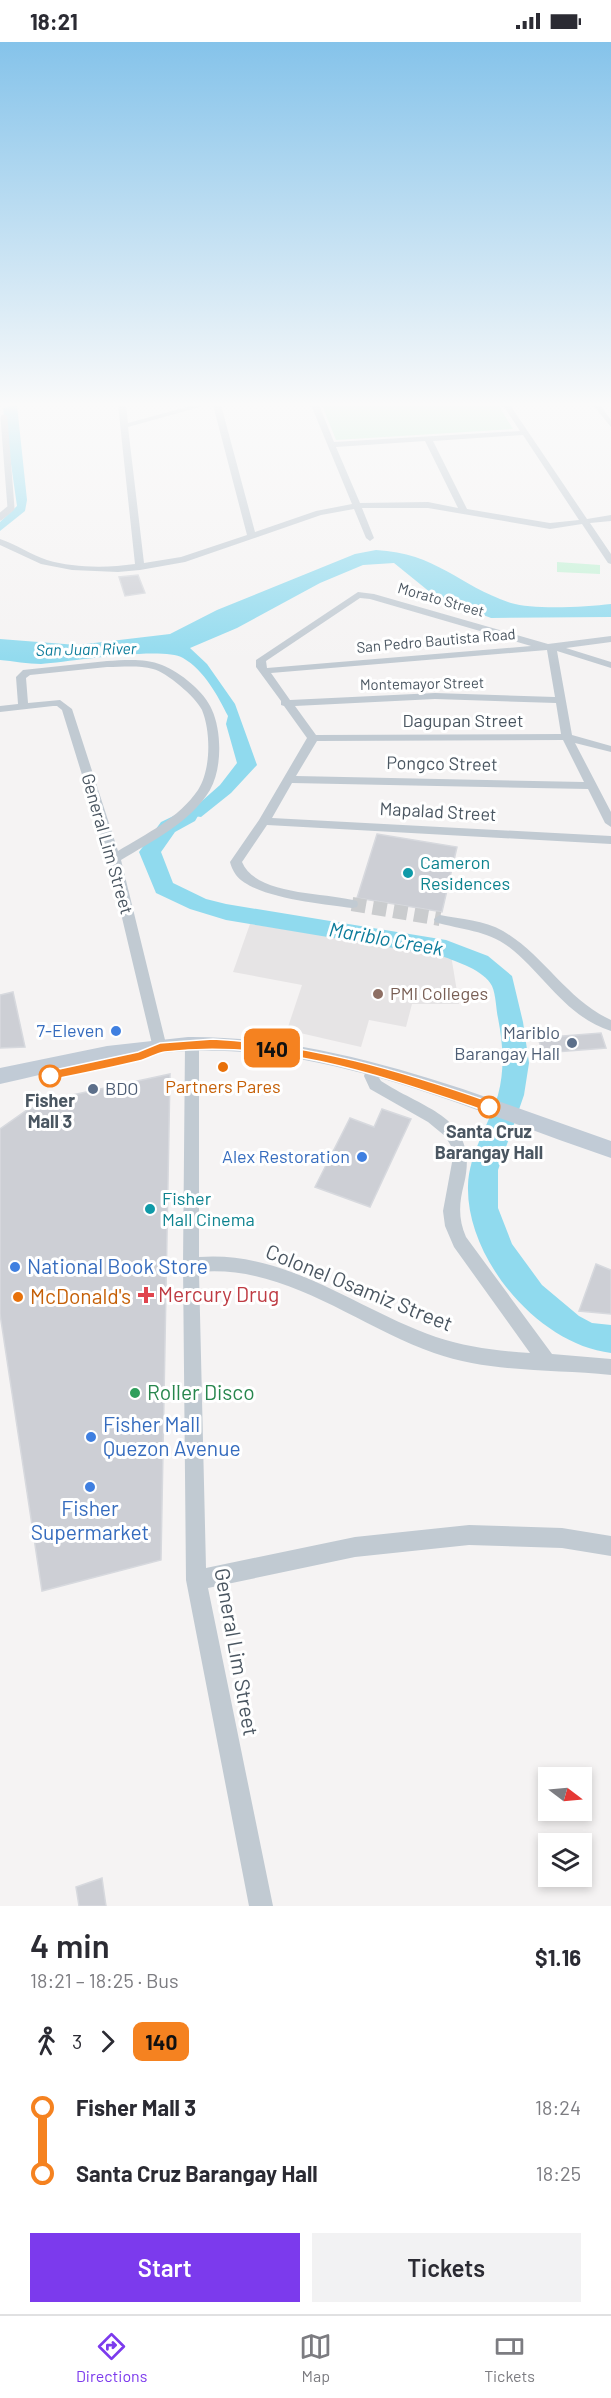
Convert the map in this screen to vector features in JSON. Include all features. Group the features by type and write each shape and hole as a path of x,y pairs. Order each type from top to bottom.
{"main road":[{"path":"0,1076 137,1048 192,1044 278,1049 374,1069 611,1150"},
{"path":"0,1087 141,1056 160,1048"}],"street":[{"path":"0,516 11,508 10,492"},
{"path":"131,492 140,567"},
{"path":"240,492 252,537"},
{"path":"350,492 370,538"},
{"path":"454,492 464,512"},
{"path":"563,492 611,561"},
{"path":"0,542 44,562 72,567 140,567 198,556 319,513 356,506 401,504 464,512 538,526 583,523 611,518"},
{"name":"Morato Street","path":"264,671 261,660 360,594 611,664"},
{"name":"San Pedro Bautista Road","path":"264,671 549,647 611,639"},
{"path":"549,647 567,737 611,823"},
{"path":"23,705 21,676 27,672 128,665 163,669 203,702 211,730 211,772 205,789 172,821 114,859"},
{"path":"264,671 285,703 314,738 264,821 236,862 241,875 262,887 352,904"},
{"name":"Montemayor Street","path":"285,703 435,696 559,700"},
{"name":"General Lim Street","path":"0,709 53,702 60,703 67,709 114,859 160,1048"},
{"name":"Dagupan Street","path":"314,738 567,737 611,749"},
{"name":"Pongco Street","path":"290,779 593,786"},
{"name":"Mapalad Street","path":"264,821 611,840"},
{"path":"440,919 479,926 500,934 514,944 584,1012 611,1027"},
{"name":"General Lim Street","path":"192,1044 191,1265 195,1580 261,1906"},
{"path":"374,1069 371,1076 375,1085 431,1116 455,1138 462,1157 450,1207 455,1233 546,1360"},
{"name":"Colonel Osamiz Street","path":"191,1265 224,1263 275,1275 436,1346 492,1358 546,1360 611,1367"},
{"path":"195,1580 355,1547 469,1535 562,1538 611,1546"}],"shaded area":[{"name":"PMI Colleges","path":"250,924 451,955 459,1004 412,1004 406,1027 369,1020 361,1047 287,1030 302,985 233,972"}],"green space":[{"path":"557,562 600,565 600,574 557,572"}],"water":[{"path":"15,492 26,492 25,511 0,531 0,522 17,506"},
{"name":"San Juan River","path":"376,550 416,557 511,603 546,607 611,604 611,617 491,618 436,597 394,563 363,565 320,583 237,628 190,648 207,664 235,704 257,765 231,793 201,817 186,815 220,785 237,763 226,724 228,716 210,684 191,663 172,655 156,654 41,664 0,660 0,639 77,645 170,634 217,610 355,554"}],"building":[{"path":"138,575 145,593 125,596 119,577"},
{"name":"Cameron Residences","path":"377,834 457,847 442,912 357,898"},
{"path":"13,992 25,1047 0,1048 0,995"},
{"name":"Mariblo Barangay Hall","path":"601,1033 606,1048 543,1053 538,1038"},
{"name":"Fisher Mall Quezon Avenue","path":"170,1074 161,1560 42,1591 0,1314 0,1129 27,1110 63,1097"},
{"name":"Alex Restoration","path":"382,1109 411,1119 370,1207 315,1187 350,1118 374,1127"},
{"path":"596,1264 611,1270 611,1314 579,1311"},
{"path":"102,1878 106,1906 79,1906 76,1887"}],"waterway":[{"name":"Mariblo Creek","path":"188,816 168,827 150,852 164,888 198,904 226,912 446,948 480,962 503,982 516,1053 515,1079 484,1170 482,1186 484,1208 501,1253 531,1295 568,1326 588,1336 611,1339"}],"tunnel":[{"path":"352,904 440,919"}],"bus line":[{"name":"140","path":"50,1076 141,1056 160,1048 192,1044 248,1046 303,1052 340,1060 425,1084 489,1107"}],"place":[{"name":"Cameron Residences","path":"408,873"},
{"name":"PMI Colleges","path":"378,994"},
{"name":"7-Eleven","path":"116,1031"},
{"name":"Mariblo Barangay Hall","path":"572,1043"},
{"name":"Partners Pares","path":"223,1067"},
{"name":"Fisher Mall 3","path":"50,1076"},
{"name":"BDO","path":"93,1089"},
{"name":"Santa Cruz Barangay Hall","path":"489,1107"},
{"name":"Alex Restoration","path":"362,1157"},
{"name":"Fisher Mall Cinema","path":"150,1209"},
{"name":"National Book Store","path":"15,1267"},
{"name":"Mercury Drug","path":"146,1295"},
{"name":"McDonald's","path":"18,1297"},
{"name":"Roller Disco","path":"135,1393"},
{"name":"Fisher Mall Quezon Avenue","path":"91,1437"},
{"name":"Fisher Supermarket","path":"90,1487"}]}
